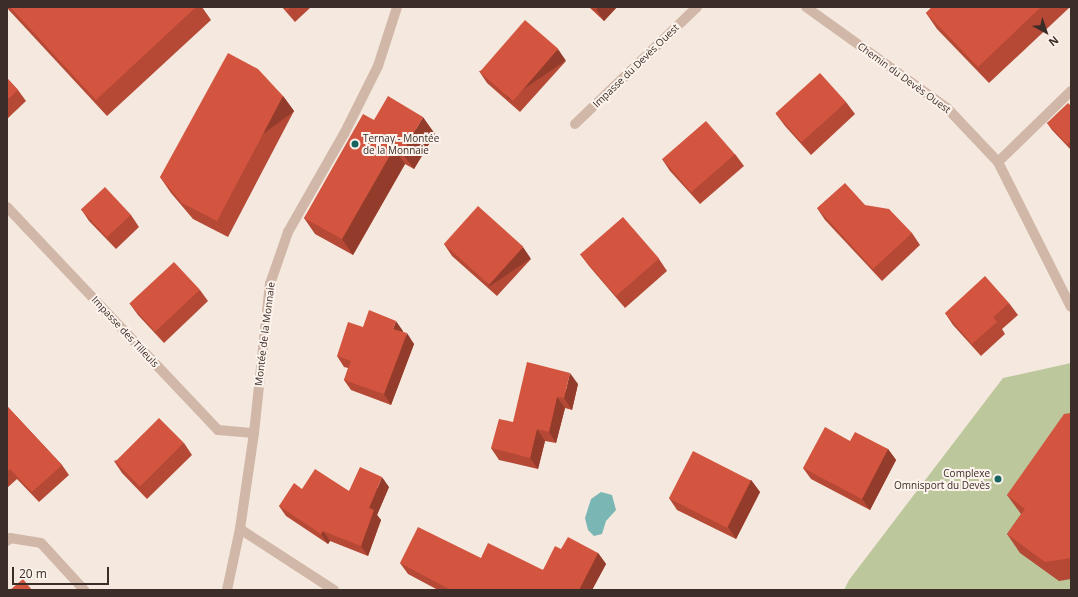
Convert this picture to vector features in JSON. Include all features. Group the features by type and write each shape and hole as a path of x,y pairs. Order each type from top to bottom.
{"street":[{"name":"Montée de la Monnaie","path":"227,590 240,529 254,433 270,284 288,232 344,134 378,66 397,7"},
{"name":"Impasse du Devès Ouest","path":"575,124 697,7"},
{"name":"Chemin du Devès Ouest","path":"806,7 947,108 998,162 1071,307"},
{"path":"998,162 1071,91"},
{"name":"Impasse des Tilleuls","path":"7,207 218,430 254,433"},
{"path":"240,529 334,590"},
{"path":"7,541 10,538 41,543 84,590"}],"green space":[{"name":"Complexe Omnisport du Devès","path":"1071,363 1071,590 844,590 849,580 1003,378"}],"water":[{"path":"601,492 612,495 616,510 606,521 602,534 594,536 588,530 585,518 591,499"}],"building":[{"path":"10,7 196,7 96,100"},
{"path":"284,7 291,7 287,11"},
{"path":"932,7 1041,7 978,67 926,13"},
{"path":"525,20 558,49 513,101 480,72"},
{"path":"228,53 258,69 283,96 217,221 182,203 160,177"},
{"path":"820,73 846,102 802,142 775,113"},
{"path":"7,78 18,90 7,100"},
{"path":"388,96 423,117 402,153 394,148 342,239 304,218 363,114 374,120"},
{"path":"1068,103 1071,106 1071,141 1067,144 1047,123"},
{"path":"706,121 735,154 691,192 662,159"},
{"path":"845,183 865,205 889,209 912,233 873,269 817,208"},
{"path":"105,187 131,215 107,237 81,210"},
{"path":"478,206 523,247 489,285 444,244"},
{"path":"623,217 659,259 616,296 580,254"},
{"path":"174,262 200,290 155,331 129,304"},
{"path":"985,276 1009,303 993,317 997,322 972,344 945,313"},
{"path":"369,310 396,321 393,329 407,333 384,394 344,380 351,361 337,356 348,322 363,327"},
{"path":"527,362 570,373 564,398 557,397 549,432 537,429 530,458 491,448 499,419 513,422"},
{"path":"7,406 62,465 32,492 10,469 7,472"},
{"path":"1071,413 1071,558 1045,562 1007,534 1025,509 1007,495 1064,414"},
{"path":"159,418 184,443 140,487 115,462"},
{"path":"825,427 850,441 855,432 888,449 862,499 803,468"},
{"path":"693,451 751,481 727,528 669,498"},
{"path":"360,467 382,477 369,508 374,510 361,546 323,531 321,534 279,506 294,483 302,489 315,469 349,491"},
{"path":"418,527 481,558 488,543 543,570 555,546 561,549 568,537 598,553 579,590 451,590 400,563"},
{"path":"23,579 32,590 10,590"}],"place":[{"name":"Ternay - Montée de la Monnaie","path":"355,144"},
{"name":"Complexe Omnisport du Devès","path":"998,479"}]}
